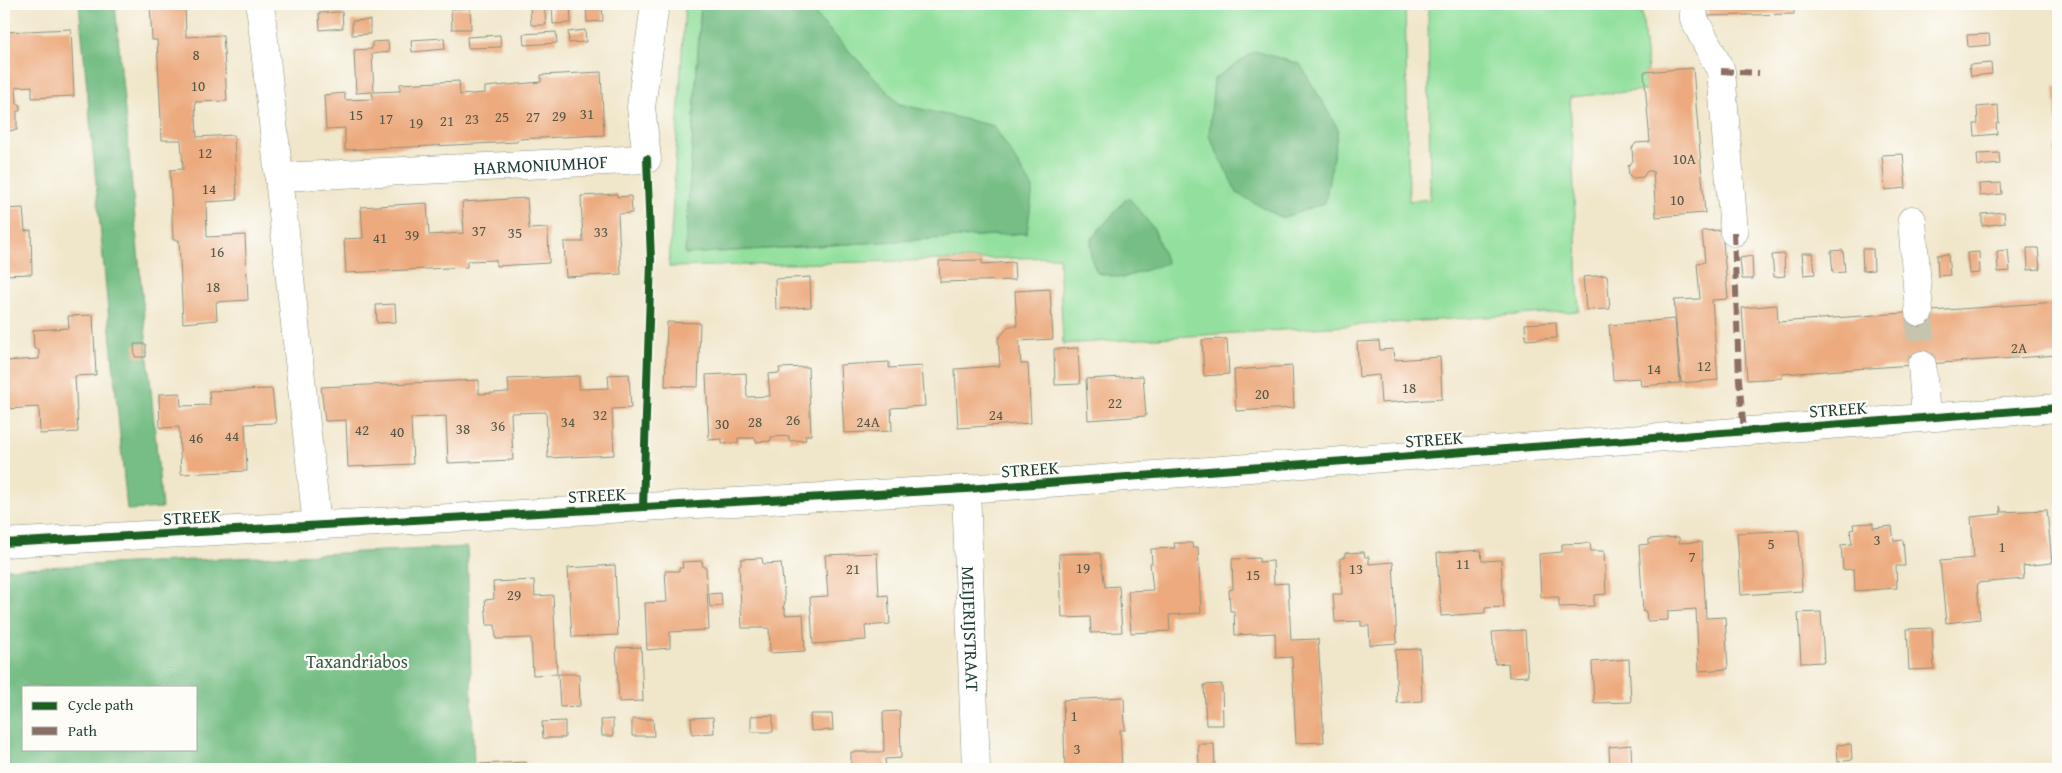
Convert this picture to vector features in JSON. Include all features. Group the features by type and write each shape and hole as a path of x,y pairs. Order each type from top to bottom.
{"street":[{"path":"260,4 316,525"},
{"name":"HARMONIUMHOF","path":"280,178 646,159 642,107 655,4"},
{"path":"1693,4 1694,19 1721,71 1734,232"},
{"path":"1912,220 1919,312"},
{"path":"1922,365 1926,417"},
{"name":"STREEK","path":"4,543 966,489 2058,408"},
{"name":"MEIJERIJSTRAAT","path":"966,489 976,769"}],"green space":[{"path":"79,4 115,4 162,508 127,510"},
{"path":"685,4 701,4 685,254 1027,233 994,127 899,104 805,4 1405,4 1409,201 1430,199 1428,4 1641,4 1648,72 1644,72 1646,90 1570,97 1579,311 1063,344 1059,257 669,267","holes":["1128,198 1166,263 1122,278 1091,239"]},
{"path":"701,4 805,4 899,104 994,126 1033,188 1027,233 685,254"},
{"path":"1255,51 1300,64 1338,129 1325,203 1282,218 1237,193 1209,136 1214,79"},
{"path":"1128,197 1154,229 1167,263 1122,278 1097,273 1091,258 1091,239"},
{"name":"Taxandriabos","path":"467,547 474,769 4,769 4,569"}],"building":[{"path":"150,4 185,4 186,37 223,35 227,101 195,102 197,137 234,135 237,200 206,202 207,237 245,235 248,300 216,302 217,320 183,323 179,240 173,240 170,170 183,169 181,140 162,140 157,40 152,40"},
{"path":"544,4 546,25 531,25 530,5"},
{"path":"552,4 570,4 571,23 553,24"},
{"path":"586,4 602,4 603,21 587,22"},
{"path":"1707,4 1794,4 1794,14 1708,16"},
{"path":"470,8 471,29 452,29 451,9"},
{"path":"342,12 343,28 320,30 319,13"},
{"path":"370,20 370,34 352,35 352,21"},
{"path":"71,29 74,96 32,98 32,86 16,87 17,104 20,104 20,111 17,111 17,130 4,131 4,32"},
{"path":"585,30 586,42 569,43 568,32"},
{"path":"556,32 557,43 524,45 523,34"},
{"path":"1989,34 1990,45 1968,47 1967,35"},
{"path":"500,35 501,47 468,48 467,37"},
{"path":"444,38 445,49 412,52 411,40"},
{"path":"388,41 389,52 372,54 374,92 400,91 400,84 459,81 460,95 485,93 485,87 541,82 541,75 601,72 604,135 518,139 517,142 345,150 345,128 326,129 324,95 345,93 345,100 373,99 372,92 356,93 354,50 372,49 372,42"},
{"path":"1991,63 1992,74 1971,76 1969,65"},
{"path":"1693,68 1705,213 1656,217 1653,171 1647,171 1643,177 1633,178 1629,175 1628,166 1633,161 1632,148 1636,143 1650,142 1644,72"},
{"path":"2058,86 2058,119 2056,119 2054,87"},
{"path":"1998,105 1999,123 1996,123 1997,134 1975,136 1974,124 1978,124 1977,107"},
{"path":"2058,146 2058,192 2057,192 2054,147"},
{"path":"1999,153 2000,164 1978,166 1977,154"},
{"path":"1903,154 1906,188 1885,190 1882,155"},
{"path":"2001,183 2002,194 1980,196 1979,184"},
{"path":"617,194 617,197 631,196 632,213 618,214 621,274 566,277 564,242 583,242 581,196"},
{"path":"527,198 529,229 548,228 549,263 496,266 496,260 467,261 467,267 346,273 344,239 363,238 361,207 427,203 429,235 464,233 462,202"},
{"path":"23,208 25,231 31,230 32,274 4,275 4,209"},
{"path":"2004,212 2005,223 1982,226 1982,214"},
{"path":"1722,230 1728,299 1712,300 1718,380 1681,383 1674,300 1700,299 1697,263 1705,262 1702,231"},
{"path":"2027,248 2038,248 2040,269 2028,270"},
{"path":"1862,249 1873,249 1874,270 1863,271"},
{"path":"1843,250 1845,272 1833,273 1831,251"},
{"path":"2008,250 2010,271 1998,272 1997,251"},
{"path":"1979,252 1980,273 1969,274 1967,253"},
{"path":"1802,253 1813,253 1815,274 1804,275"},
{"path":"1784,254 1785,276 1774,277 1772,255"},
{"path":"1948,254 1950,275 1938,276 1937,255"},
{"path":"1752,256 1753,279 1742,279 1740,258"},
{"path":"982,260 982,264 1014,262 1015,280 940,282 939,261"},
{"path":"1607,275 1610,309 1586,310 1583,277"},
{"path":"810,277 811,307 776,309 775,279"},
{"path":"1050,289 1053,339 1019,341 1021,364 1028,364 1031,423 958,428 955,369 1000,366 998,339 1009,326 1017,326 1015,291"},
{"path":"2058,302 2058,355 1782,374 1782,378 1747,380 1742,308 1777,305 1778,322"},
{"path":"395,304 396,322 377,323 376,305"},
{"path":"93,315 96,375 75,376 78,432 40,434 39,407 6,409 4,361 39,359 39,349 34,349 33,330 69,328 68,316"},
{"path":"1675,319 1680,383 1641,386 1640,378 1613,380 1609,325"},
{"path":"667,322 700,323 698,387 665,386"},
{"path":"1556,322 1557,338 1526,340 1525,324"},
{"path":"1227,339 1229,374 1204,376 1202,340"},
{"path":"1379,341 1380,350 1393,349 1394,360 1440,357 1442,399 1381,403 1379,375 1359,377 1357,342"},
{"path":"134,344 146,344 146,357 135,357"},
{"path":"1078,348 1080,384 1055,385 1054,349"},
{"path":"889,362 889,368 922,366 925,406 891,408 892,431 844,433 840,365"},
{"path":"1292,366 1294,408 1236,411 1234,370"},
{"path":"808,367 811,435 805,435 806,440 789,441 789,436 771,437 771,441 756,442 755,438 738,438 738,443 722,444 722,439 709,440 706,375 746,373 747,397 770,396 768,374 780,373 779,368"},
{"path":"629,374 631,408 612,409 614,455 548,458 546,412 511,413 513,460 448,463 446,416 411,418 413,464 348,467 346,420 325,421 321,387 479,380 479,394 509,392 508,379 579,376 579,389 609,388 608,375"},
{"path":"1143,376 1146,416 1088,420 1086,379"},
{"path":"272,389 276,423 245,424 247,471 181,474 179,427 160,428 159,394 180,393 181,406 210,405 209,391"},
{"path":"2000,506 2002,512 2047,510 2052,563 2023,566 2024,579 1977,583 1980,619 1946,623 1940,561 1974,558 1971,517 2001,514"},
{"path":"1873,523 1873,528 1892,526 1894,541 1903,540 1905,566 1896,566 1897,588 1855,591 1854,569 1843,570 1841,545 1852,544 1850,530 1854,529 1853,524"},
{"path":"1799,530 1802,591 1741,595 1737,533"},
{"path":"1679,537 1679,543 1702,542 1706,618 1725,617 1728,669 1699,671 1696,609 1668,611 1668,620 1647,621 1646,612 1643,612 1639,545 1649,544 1649,539"},
{"path":"1174,543 1192,543 1193,548 1198,547 1201,613 1169,615 1170,631 1131,633 1128,591 1153,590 1150,563 1152,563 1151,549 1175,548"},
{"path":"1590,543 1591,551 1604,551 1606,594 1594,595 1594,606 1559,607 1559,597 1541,597 1539,554 1562,552 1562,544"},
{"path":"1481,550 1482,561 1501,560 1504,607 1485,608 1485,613 1441,616 1437,553"},
{"path":"1364,552 1365,557 1369,557 1369,564 1393,562 1397,643 1370,645 1369,626 1361,626 1361,621 1335,622 1333,594 1342,594 1340,558 1345,558 1345,553"},
{"path":"877,553 879,596 888,595 890,624 865,626 866,640 813,644 810,597 828,596 825,555"},
{"path":"1100,553 1105,587 1119,586 1122,632 1091,633 1090,617 1062,618 1059,554"},
{"path":"762,558 763,564 781,563 785,602 783,608 785,608 785,615 803,614 805,651 770,653 769,628 742,628 739,565 741,565 741,559"},
{"path":"1259,558 1259,562 1273,561 1274,584 1288,583 1291,640 1318,639 1324,742 1296,743 1292,657 1276,658 1275,633 1235,635 1234,611 1230,611 1229,590 1233,589 1232,559"},
{"path":"702,561 703,567 706,567 709,630 670,632 670,648 647,650 645,603 667,602 665,571 679,571 679,568 683,568 682,562"},
{"path":"615,565 618,635 572,637 568,568"},
{"path":"534,580 535,596 553,595 557,674 533,675 531,638 496,639 495,625 487,625 485,600 494,599 493,582"},
{"path":"721,593 722,606 710,607 709,594"},
{"path":"1821,612 1824,662 1801,663 1798,613"},
{"path":"1932,628 1934,669 1909,670 1907,629"},
{"path":"1525,630 1528,676 1509,677 1508,663 1495,664 1492,632"},
{"path":"641,647 643,701 619,702 616,648"},
{"path":"1420,649 1422,701 1397,703 1395,650"},
{"path":"1629,659 1631,702 1594,703 1592,662"},
{"path":"558,674 579,674 580,706 560,707"},
{"path":"1222,684 1223,725 1206,725 1204,685"},
{"path":"1124,697 1125,730 1120,730 1122,769 1065,769 1063,700"},
{"path":"900,711 901,758 885,759 886,769 851,769 851,752 884,752 883,712"},
{"path":"810,714 832,714 833,730 811,731"},
{"path":"773,715 773,732 751,732 751,716"},
{"path":"713,717 714,733 692,734 691,718"},
{"path":"613,719 613,736 602,736 601,720"},
{"path":"632,719 653,719 654,736 632,736"},
{"path":"565,721 565,738 543,738 542,722"},
{"path":"1198,744 1214,744 1215,766 1199,767"},
{"path":"1851,744 1852,760 1838,762 1837,745"},
{"path":"1631,745 1632,769 1610,769 1609,747"},
{"path":"526,762 526,769 476,769 476,764"}],"tunnel":[{"path":"1919,312 1922,365"}],"marked path":[{"path":"1721,71 1759,73"},
{"path":"1734,232 1739,380 1744,431"}],"cycle path":[{"path":"643,507 651,260 647,159"},
{"path":"4,543 966,489 2058,408"}]}
